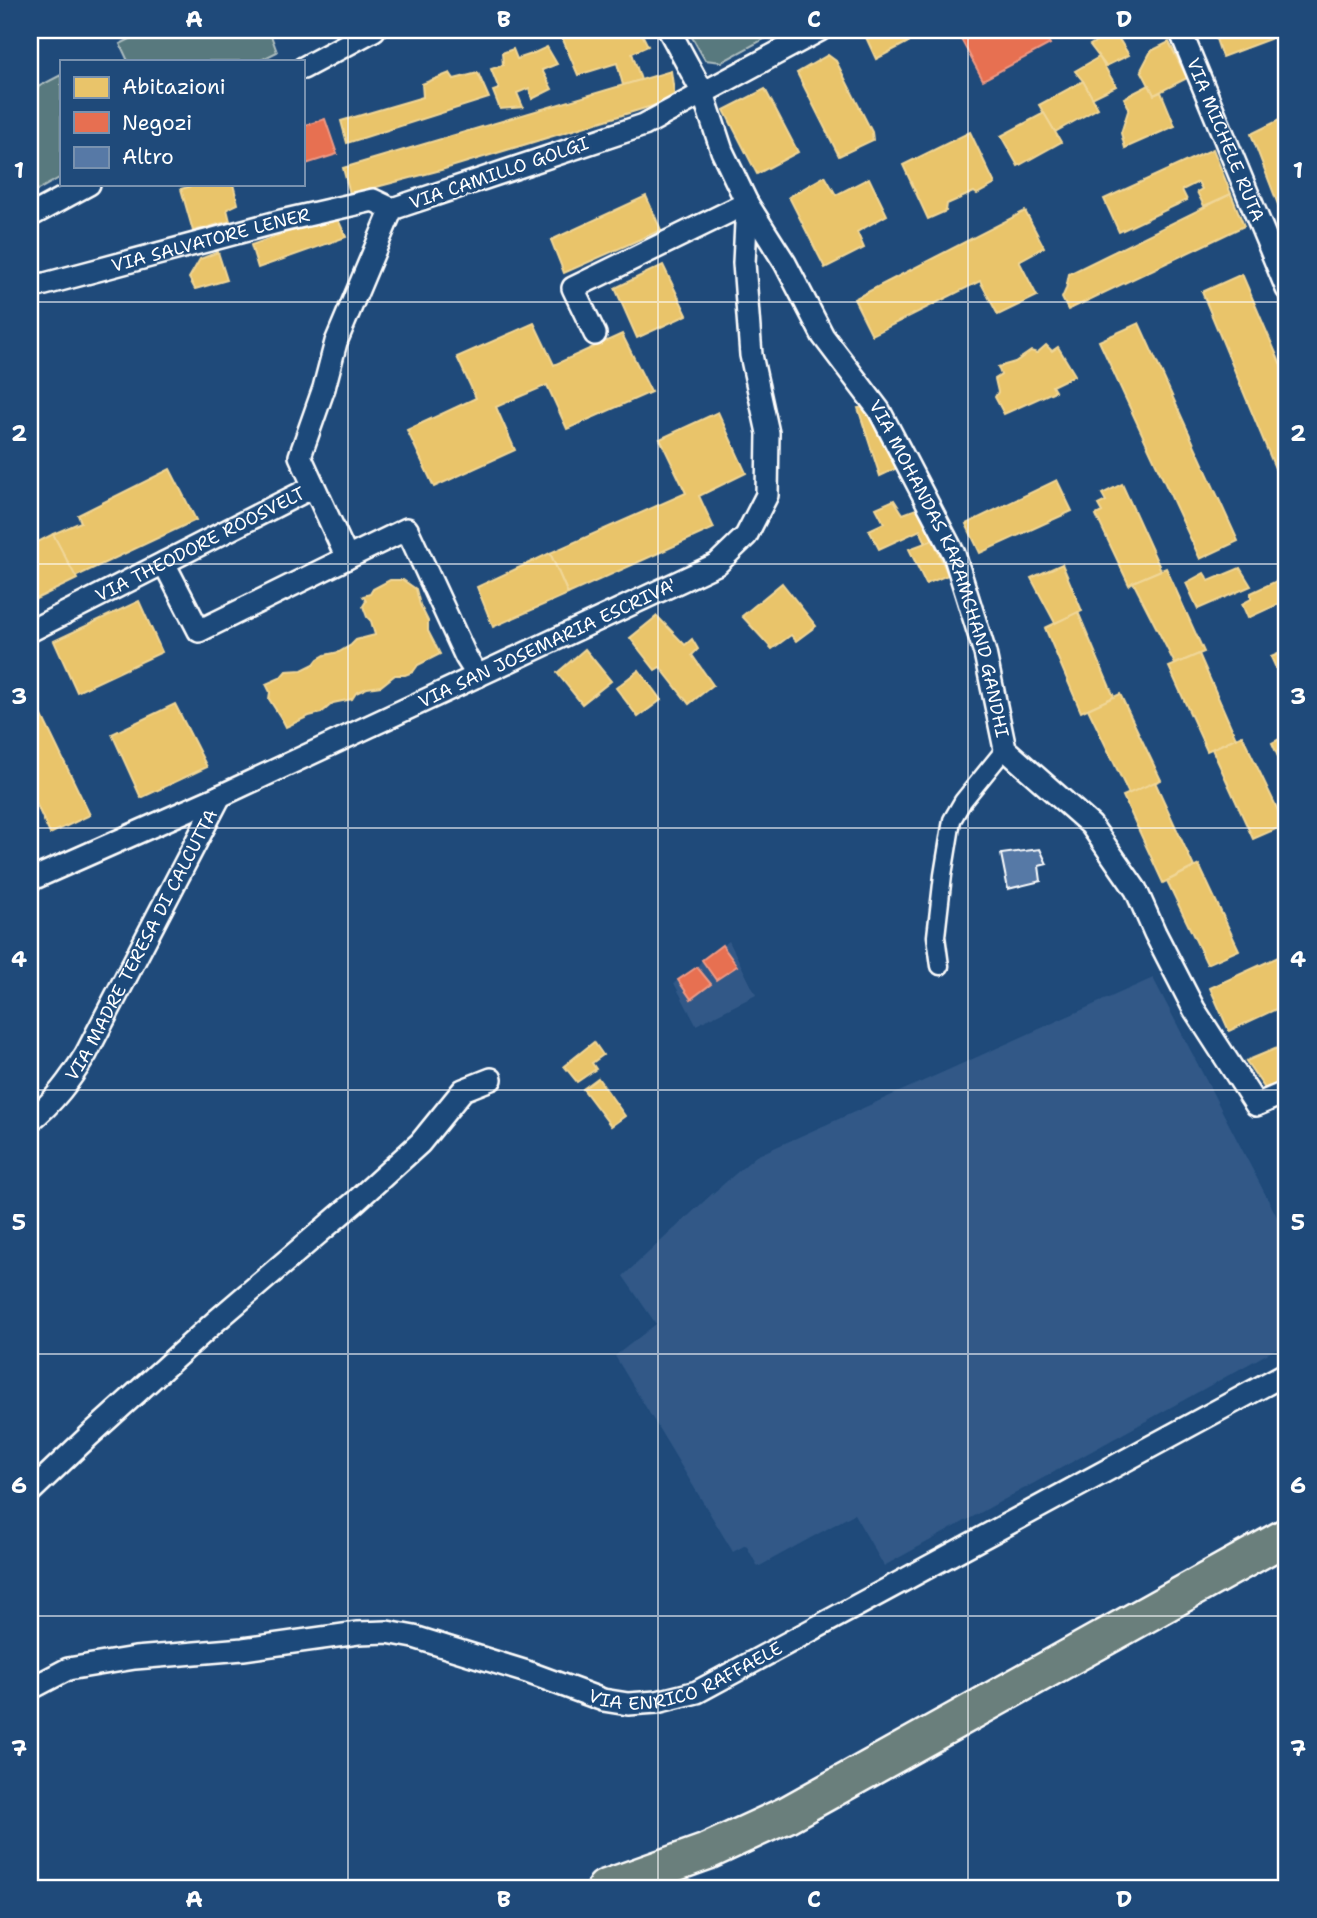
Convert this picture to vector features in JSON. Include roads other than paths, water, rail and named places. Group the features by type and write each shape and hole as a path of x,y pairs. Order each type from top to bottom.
{"highway":[{"path":"605,1888 706,1852 786,1815 1287,1536"}],"street":[{"path":"304,67 374,30"},
{"name":"VIA SAN JOSEMARIA ESCRIVA'","path":"31,877 220,796 717,564 746,536 767,495 768,433 751,355 744,263 747,203 722,151 703,93 669,30"},
{"name":"VIA MICHELE RUTA","path":"1180,30 1287,289"},
{"name":"VIA CAMILLO GOLGI","path":"324,388 336,342 392,209 644,125 812,31"},
{"path":"30,216 85,186"},
{"name":"VIA SALVATORE LENER","path":"30,288 281,221 373,200 392,209"},
{"path":"595,334 573,288 747,203"},
{"name":"VIA MOHANDAS KARAMCHAND GANDHI","path":"747,203 785,263 823,336 879,410 954,554 985,653 1005,749 1091,825 1136,890 1194,1009 1256,1105 1287,1092"},
{"name":"VIA THEODORE ROOSVELT","path":"30,631 313,487 300,456 324,388"},
{"path":"313,487 347,558"},
{"path":"164,563 200,631 407,528 466,657 478,676"},
{"path":"940,967 936,936 952,820 962,801 1005,749"},
{"name":"VIA MADRE TERESA DI CALCUTTA","path":"30,1121 68,1084 86,1054 220,796"},
{"path":"30,1492 197,1338 419,1143 463,1090 491,1079"},
{"name":"VIA ENRICO RAFFAELE","path":"30,1689 68,1669 135,1658 243,1649 358,1633 387,1632 414,1637 527,1672 603,1700 628,1704 657,1702 697,1692 1287,1373"}]}
